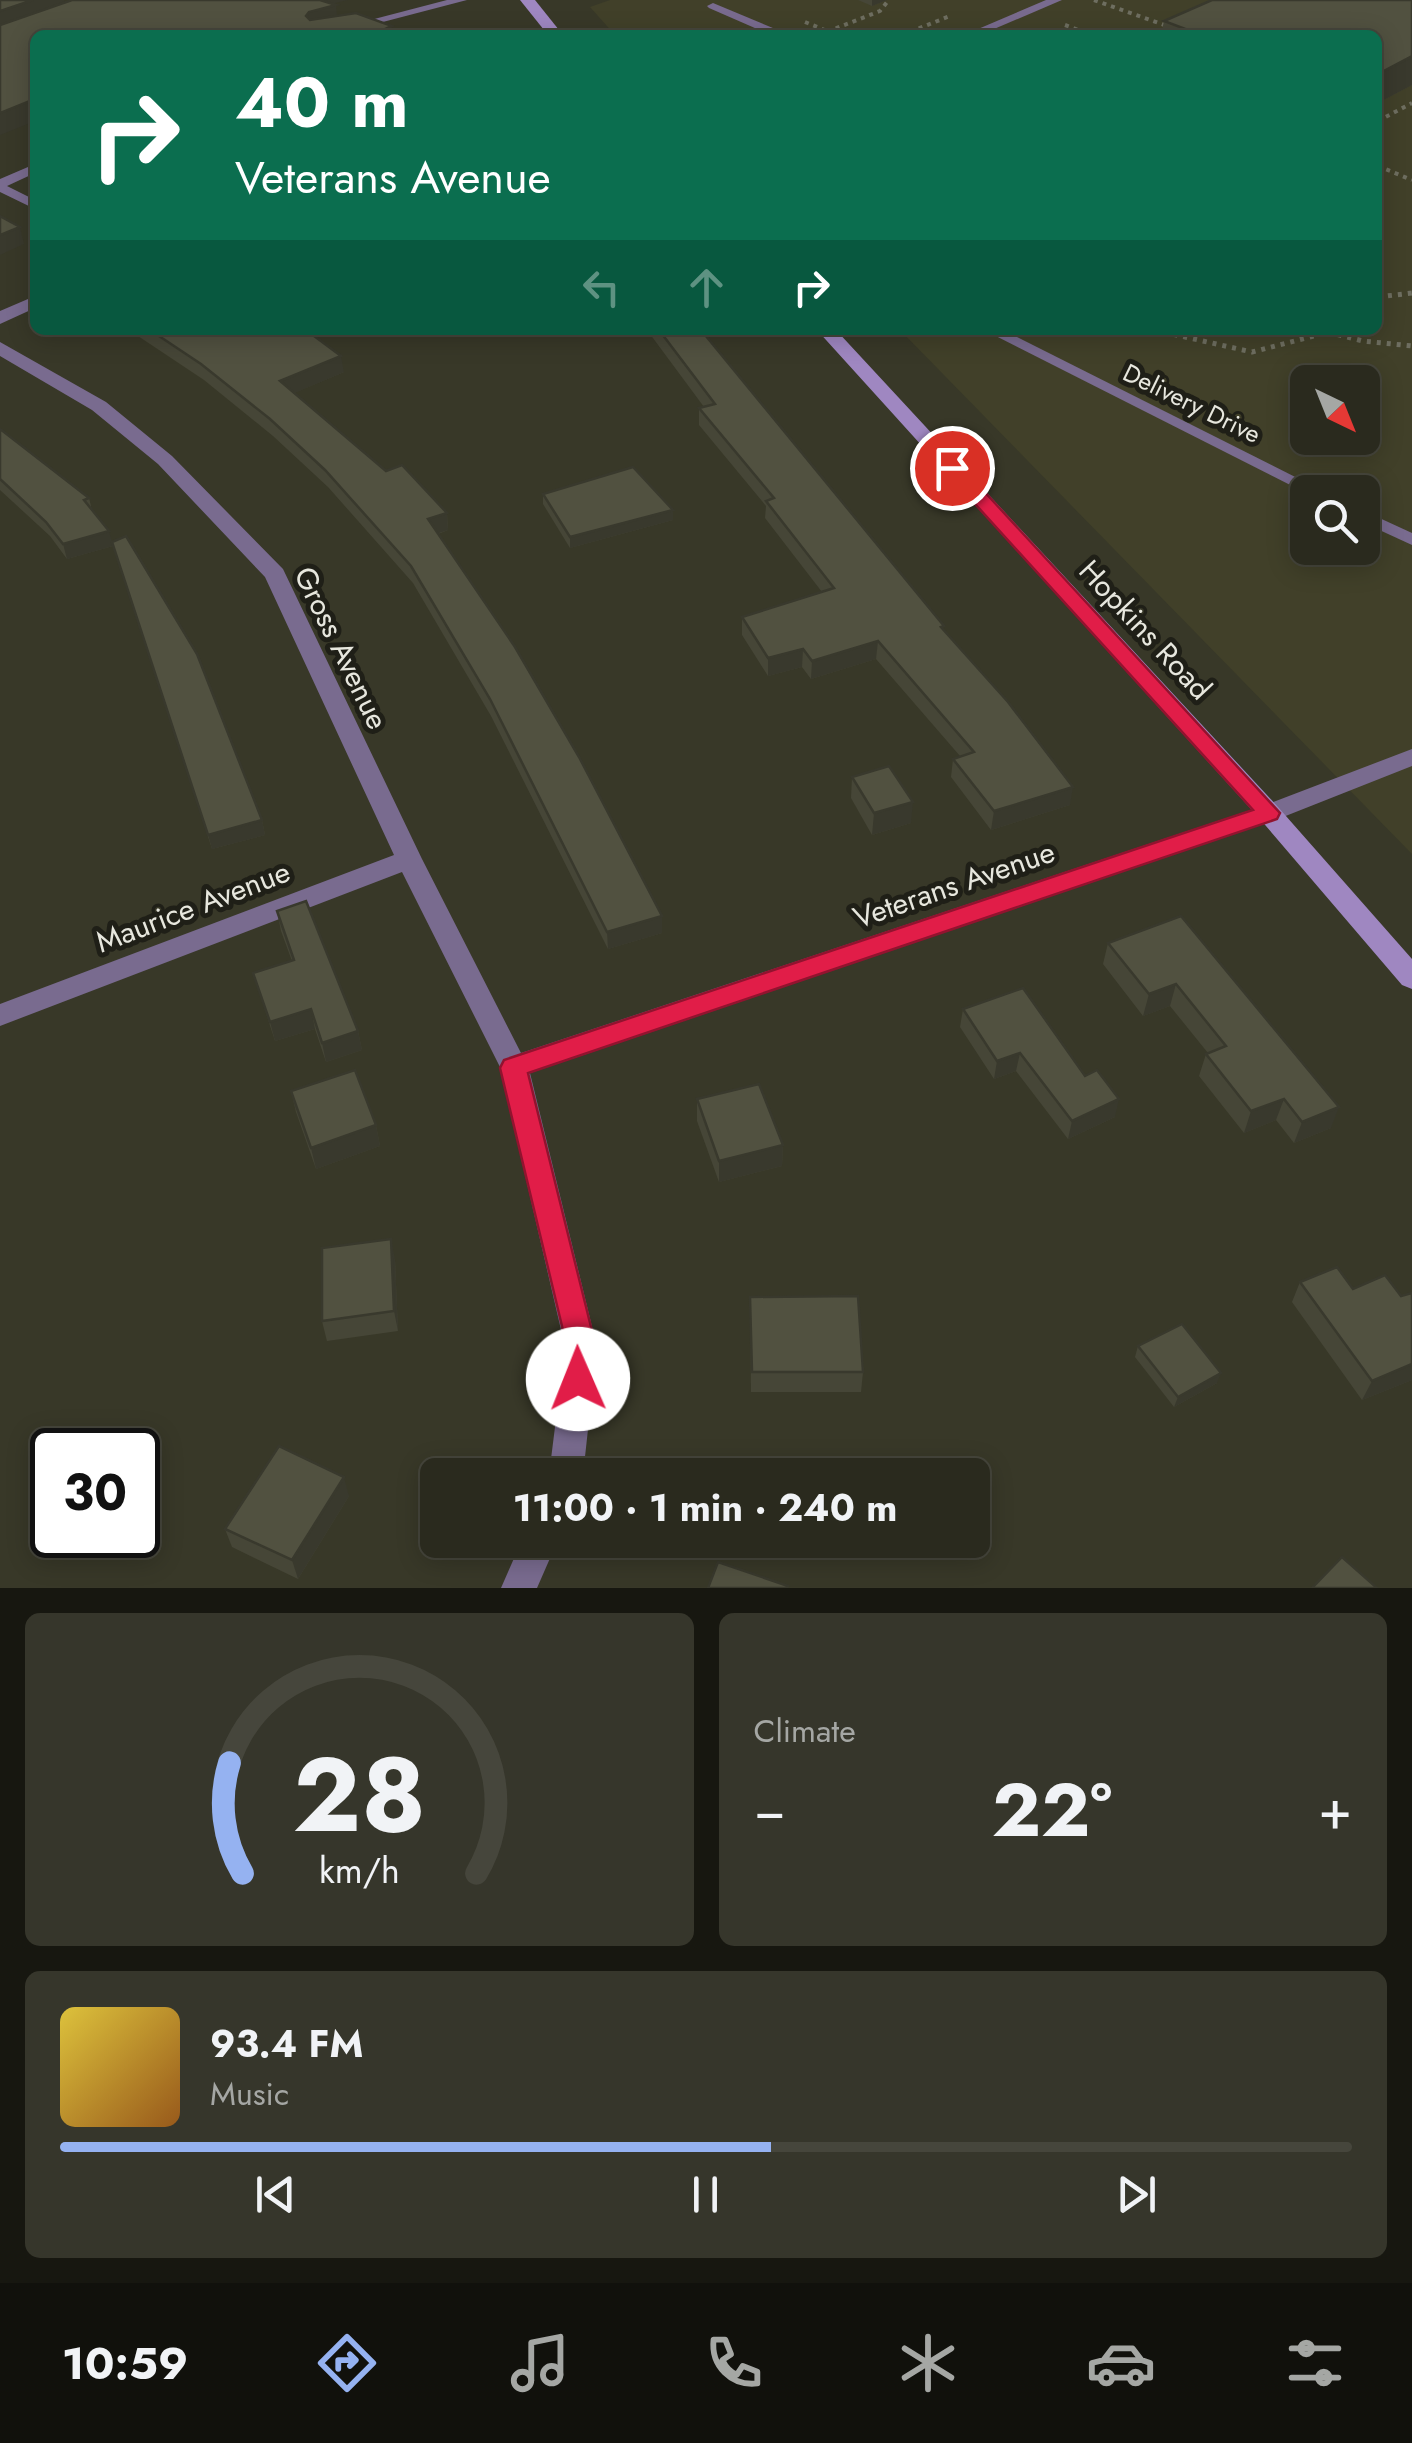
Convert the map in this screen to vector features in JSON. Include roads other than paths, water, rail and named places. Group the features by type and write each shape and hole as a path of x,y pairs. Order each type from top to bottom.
{"main road":[{"path":"527,0 552,30"},
{"name":"Hopkins Road","path":"831,335 1269,813 1412,978"}],"street":[{"path":"0,318 30,303"},
{"name":"Gross Avenue","path":"0,348 98,406 152,450 275,574 409,859 514,1068 582,1347 568,1458"},
{"name":"Veterans Avenue","path":"514,1068 1269,813 1412,757"},
{"name":"Maurice Avenue","path":"0,1016 409,859"},
{"path":"519,1588 532,1558"}],"lane":[{"path":"339,30 461,0"},
{"path":"982,30 1056,0"},
{"path":"714,6 770,30"},
{"path":"0,186 30,171"},
{"path":"0,186 30,202"},
{"name":"Delivery Drive","path":"1002,335 1290,479"},
{"path":"1380,524 1412,540"}]}
